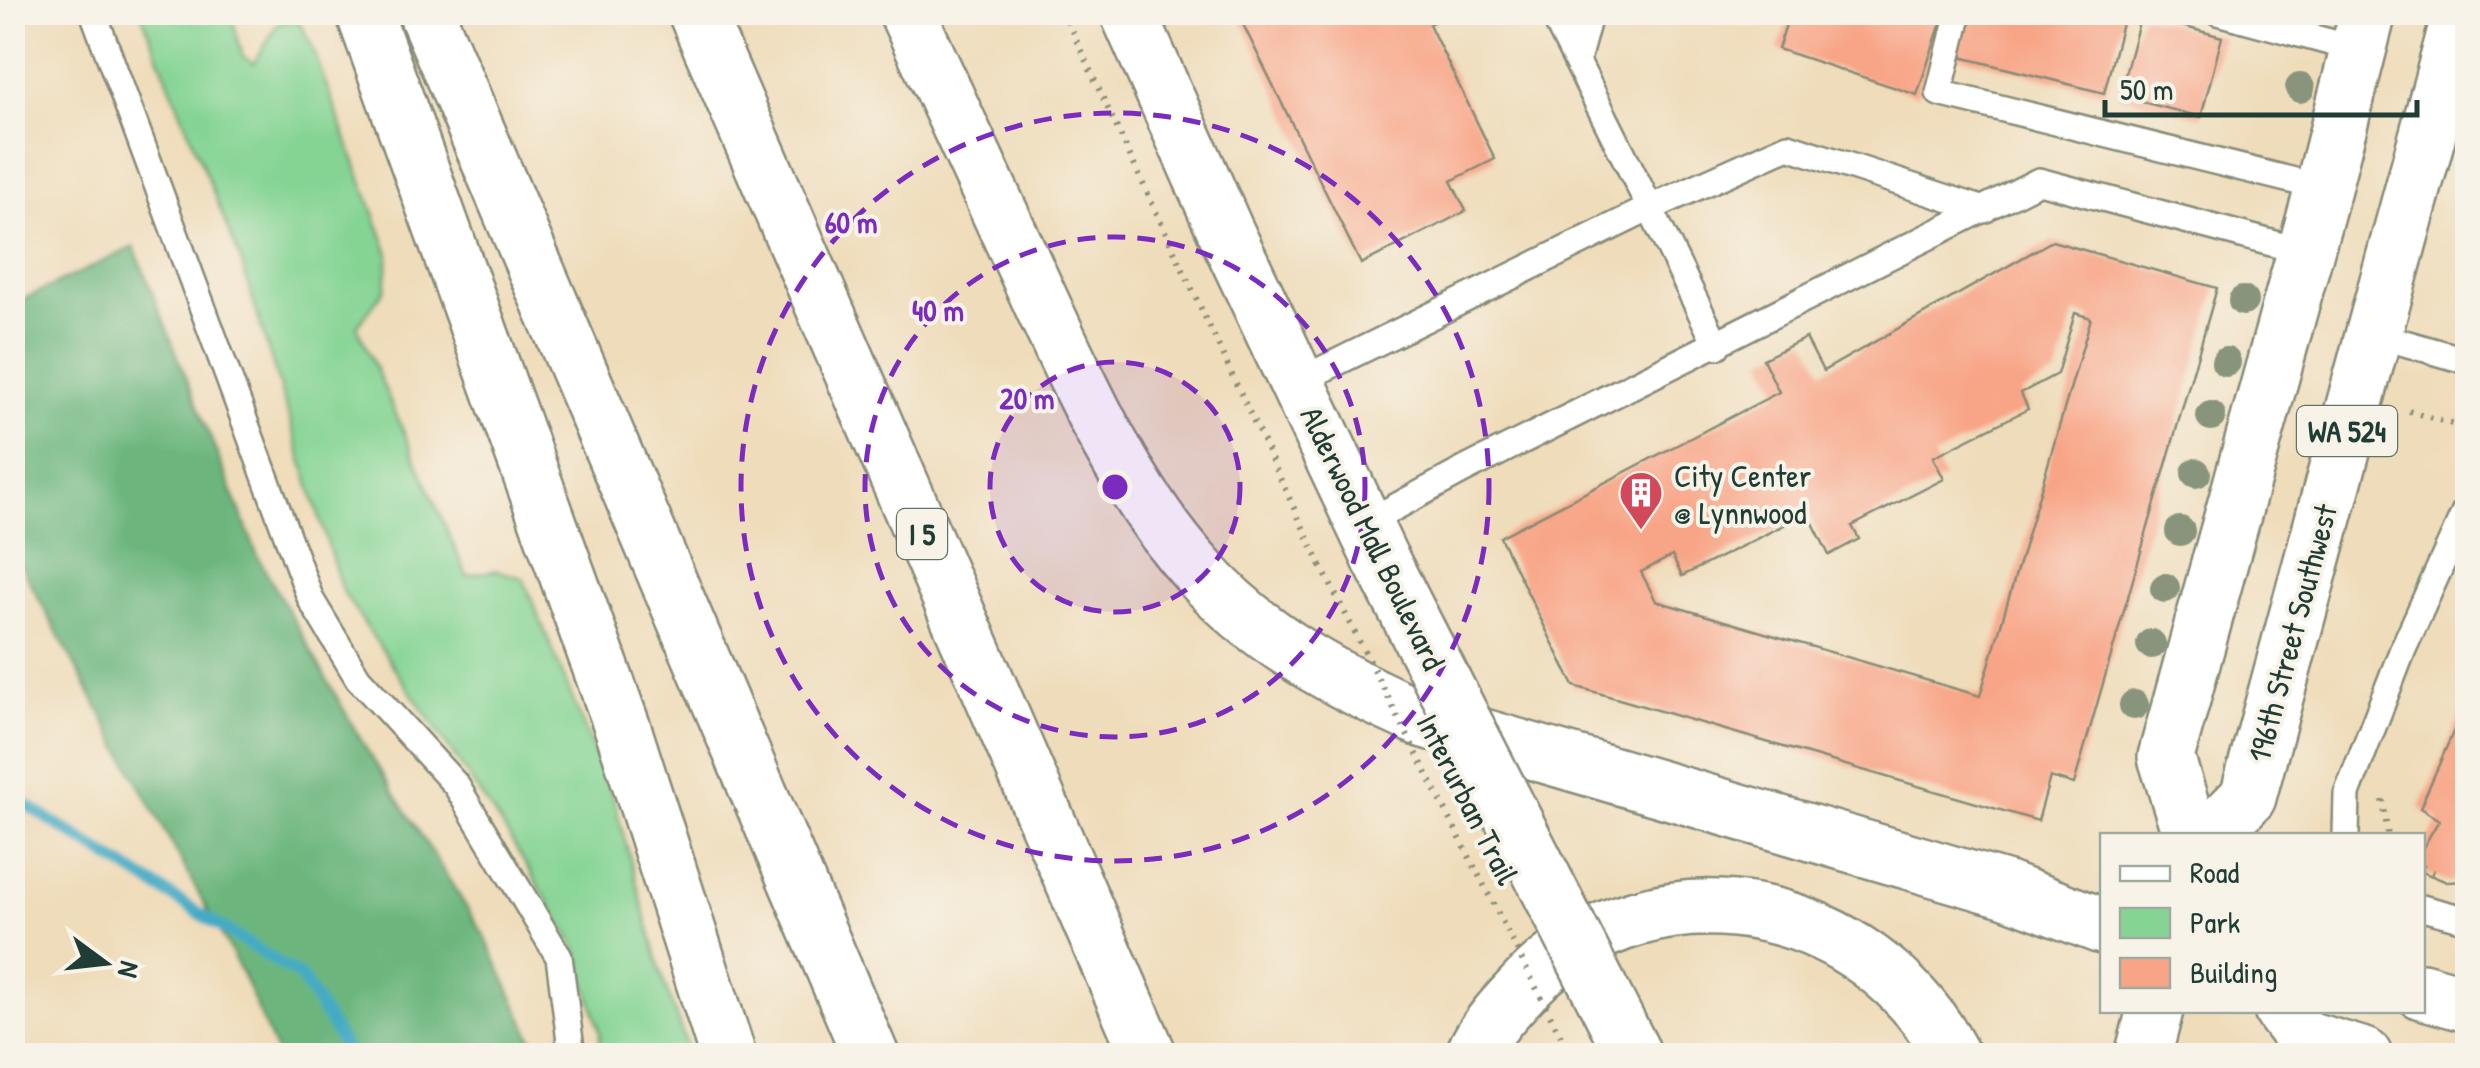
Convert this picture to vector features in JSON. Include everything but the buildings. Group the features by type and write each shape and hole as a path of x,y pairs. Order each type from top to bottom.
{"main road":[{"path":"364,12 624,729 728,1056"},
{"path":"426,12 872,1056"},
{"name":"I 5","path":"696,12 1149,1056"},
{"path":"908,12 1076,376 1151,516 1201,574 1274,639 1346,685 1425,720 2007,890 2100,925"},
{"name":"Alderwood Mall Boulevard","path":"1128,12 1373,542 1634,1056"},
{"name":"196th Street Southwest","path":"2213,833 2248,796 2460,12"},
{"name":"WA 524","path":"2190,833 2166,757 2364,31"},
{"path":"1473,1056 1502,1009 1534,976 1591,936 1664,912 1732,908 1776,915 1814,927 1864,954 1917,1002 1952,1056"},
{"path":"2425,991 2468,1004"},
{"path":"2144,1056 2154,1013"},
{"path":"2284,1013 2303,1038 2364,1056"}],"lane":[{"path":"93,12 311,600 358,678 456,784 560,958 572,1056"},
{"path":"1552,12 1717,346"},
{"path":"1577,60 1590,12"},
{"path":"1959,12 1938,93 2323,188"},
{"path":"2218,12 2364,31"},
{"path":"1298,382 1650,208 1788,146 1984,210"},
{"path":"1373,542 1464,470 2039,181 2305,252"},
{"path":"2373,334 2468,361"},
{"path":"2346,833 2347,794 2403,649 2468,505"},
{"path":"2425,909 2468,920"}],"path":[{"name":"Interurban Trail","path":"1063,12 1321,566 1571,1056"},
{"path":"2409,411 2468,430"}],"green space":[{"path":"141,13 231,13 243,57 254,63 279,22 297,19 310,41 389,254 385,289 357,326 467,576 496,570 523,578 614,800 663,980 690,1055 599,1055 600,1032 576,947 506,832 342,591 241,261"},
{"path":"134,247 259,559 365,747 484,935 540,1055 277,1055 243,975 13,551 13,304"}],"waterway":[{"path":"12,796 301,977 350,1056"}],"place":[{"name":"City Center @ Lynnwood","path":"1641,531"}]}
